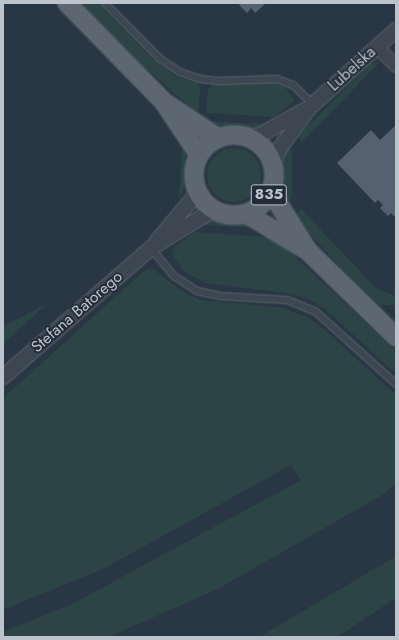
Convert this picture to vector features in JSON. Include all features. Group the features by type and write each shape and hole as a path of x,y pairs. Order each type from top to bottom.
{"main road":[{"path":"67,3 163,101 199,155"},
{"path":"163,101 218,138"},
{"path":"213,210 204,202 198,192 194,173 199,155 218,138 234,135 249,138"},
{"name":"835","path":"213,210 230,216 247,214 261,206 271,192 275,178 273,163 263,147 249,138"},
{"name":"835","path":"271,192 308,251"},
{"name":"835","path":"247,214 308,251 394,330"}],"street":[{"name":"Lubelska","path":"273,163 280,148 311,106 396,30"},
{"path":"377,47 396,66"},
{"name":"Lubelska","path":"249,138 260,135 311,106"},
{"name":"Stefana Batorego","path":"3,377 151,248 198,192"},
{"name":"Stefana Batorego","path":"151,248 213,210"}],"lane":[{"path":"105,3 159,58 180,72 200,79 219,81 277,78 293,84 311,106"},
{"path":"151,248 174,276 197,291 220,296 287,300 316,312 396,384"}],"green space":[{"path":"81,3 98,3 151,58 175,76 197,83 200,87 199,110 196,112 143,66"},
{"path":"380,62 302,142 297,136 371,64"},
{"path":"267,81 284,86 295,100 274,117 206,113 208,89 212,85"},
{"path":"208,121 267,124 257,129 250,129 216,125"},
{"path":"182,144 187,160 185,184 179,202"},
{"path":"289,147 292,151 292,197 285,206 280,188 284,157"},
{"path":"229,148 239,148 249,152 257,160 261,170 261,180 257,190 249,198 239,202 229,202 219,198 211,190 207,180 207,170 211,160 219,152"},
{"path":"301,209 377,289 396,296 396,305 374,305 294,216"},
{"path":"208,220 252,224 262,228 201,225"},
{"path":"194,232 270,237 273,240 275,238 396,351 396,374 326,310 308,299 292,294 206,283 184,271 173,257 172,252 174,248"},
{"path":"152,268 179,289 200,300 280,307 309,318 325,330 396,395 396,484 379,497 216,590 108,637 3,637 3,632 70,605 301,480 291,465 105,568 3,610 3,398 145,270"},
{"path":"48,303 3,344 3,326"},
{"path":"396,556 396,598 337,637 259,637"}],"building":[{"path":"241,3 266,3 255,13 251,8 247,13 239,5"},
{"path":"396,125 396,218 391,213 388,216 380,208 383,205 378,200 375,203 337,163 371,130 380,140"}]}
